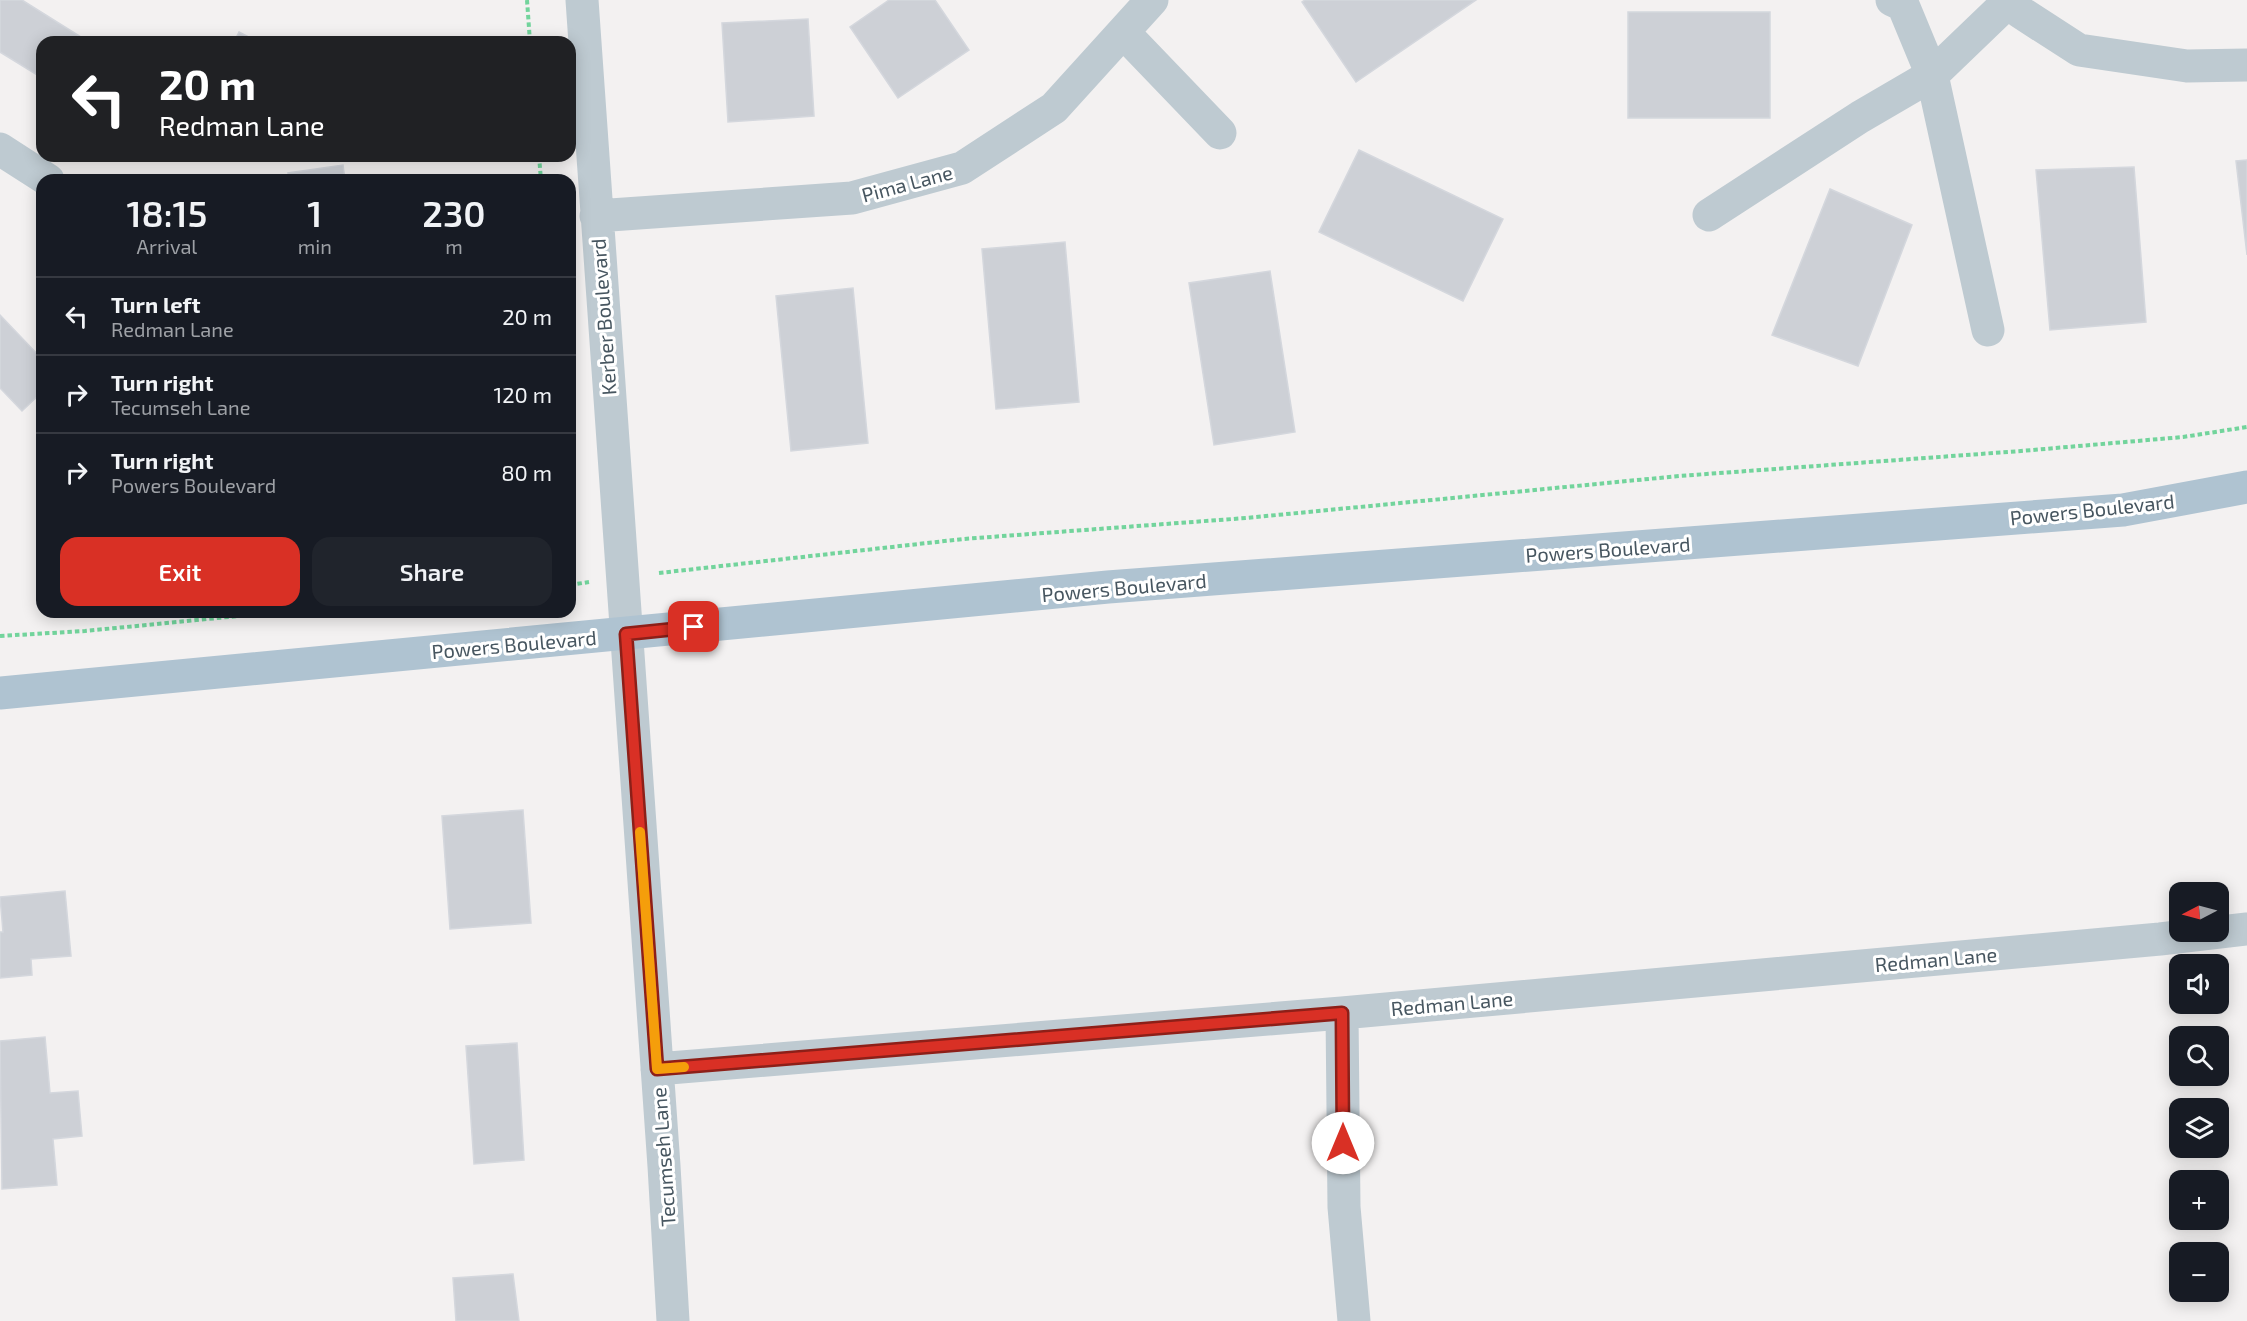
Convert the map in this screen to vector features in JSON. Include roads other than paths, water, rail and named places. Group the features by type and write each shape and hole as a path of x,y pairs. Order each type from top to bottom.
{"main road":[{"name":"Powers Boulevard","path":"0,693 1108,587 2122,510 2247,487"}],"street":[{"name":"Kerber Boulevard","path":"582,0 626,634"},
{"name":"Pima Lane","path":"596,216 852,198 962,168 1053,108 1152,0"},
{"path":"1892,0 1903,5 1932,75 1988,330"},
{"path":"1709,215 1860,117 1932,75 2010,0 2020,12 2079,50 2187,66 2247,65"},
{"path":"1123,32 1220,133"},
{"path":"0,149 39,174"},
{"name":"Tecumseh Lane","path":"626,634 673,1321"},
{"name":"Redman Lane","path":"657,1069 1342,1013 2160,939 2247,929"},
{"path":"1342,1013 1344,1207 1354,1321"}]}
